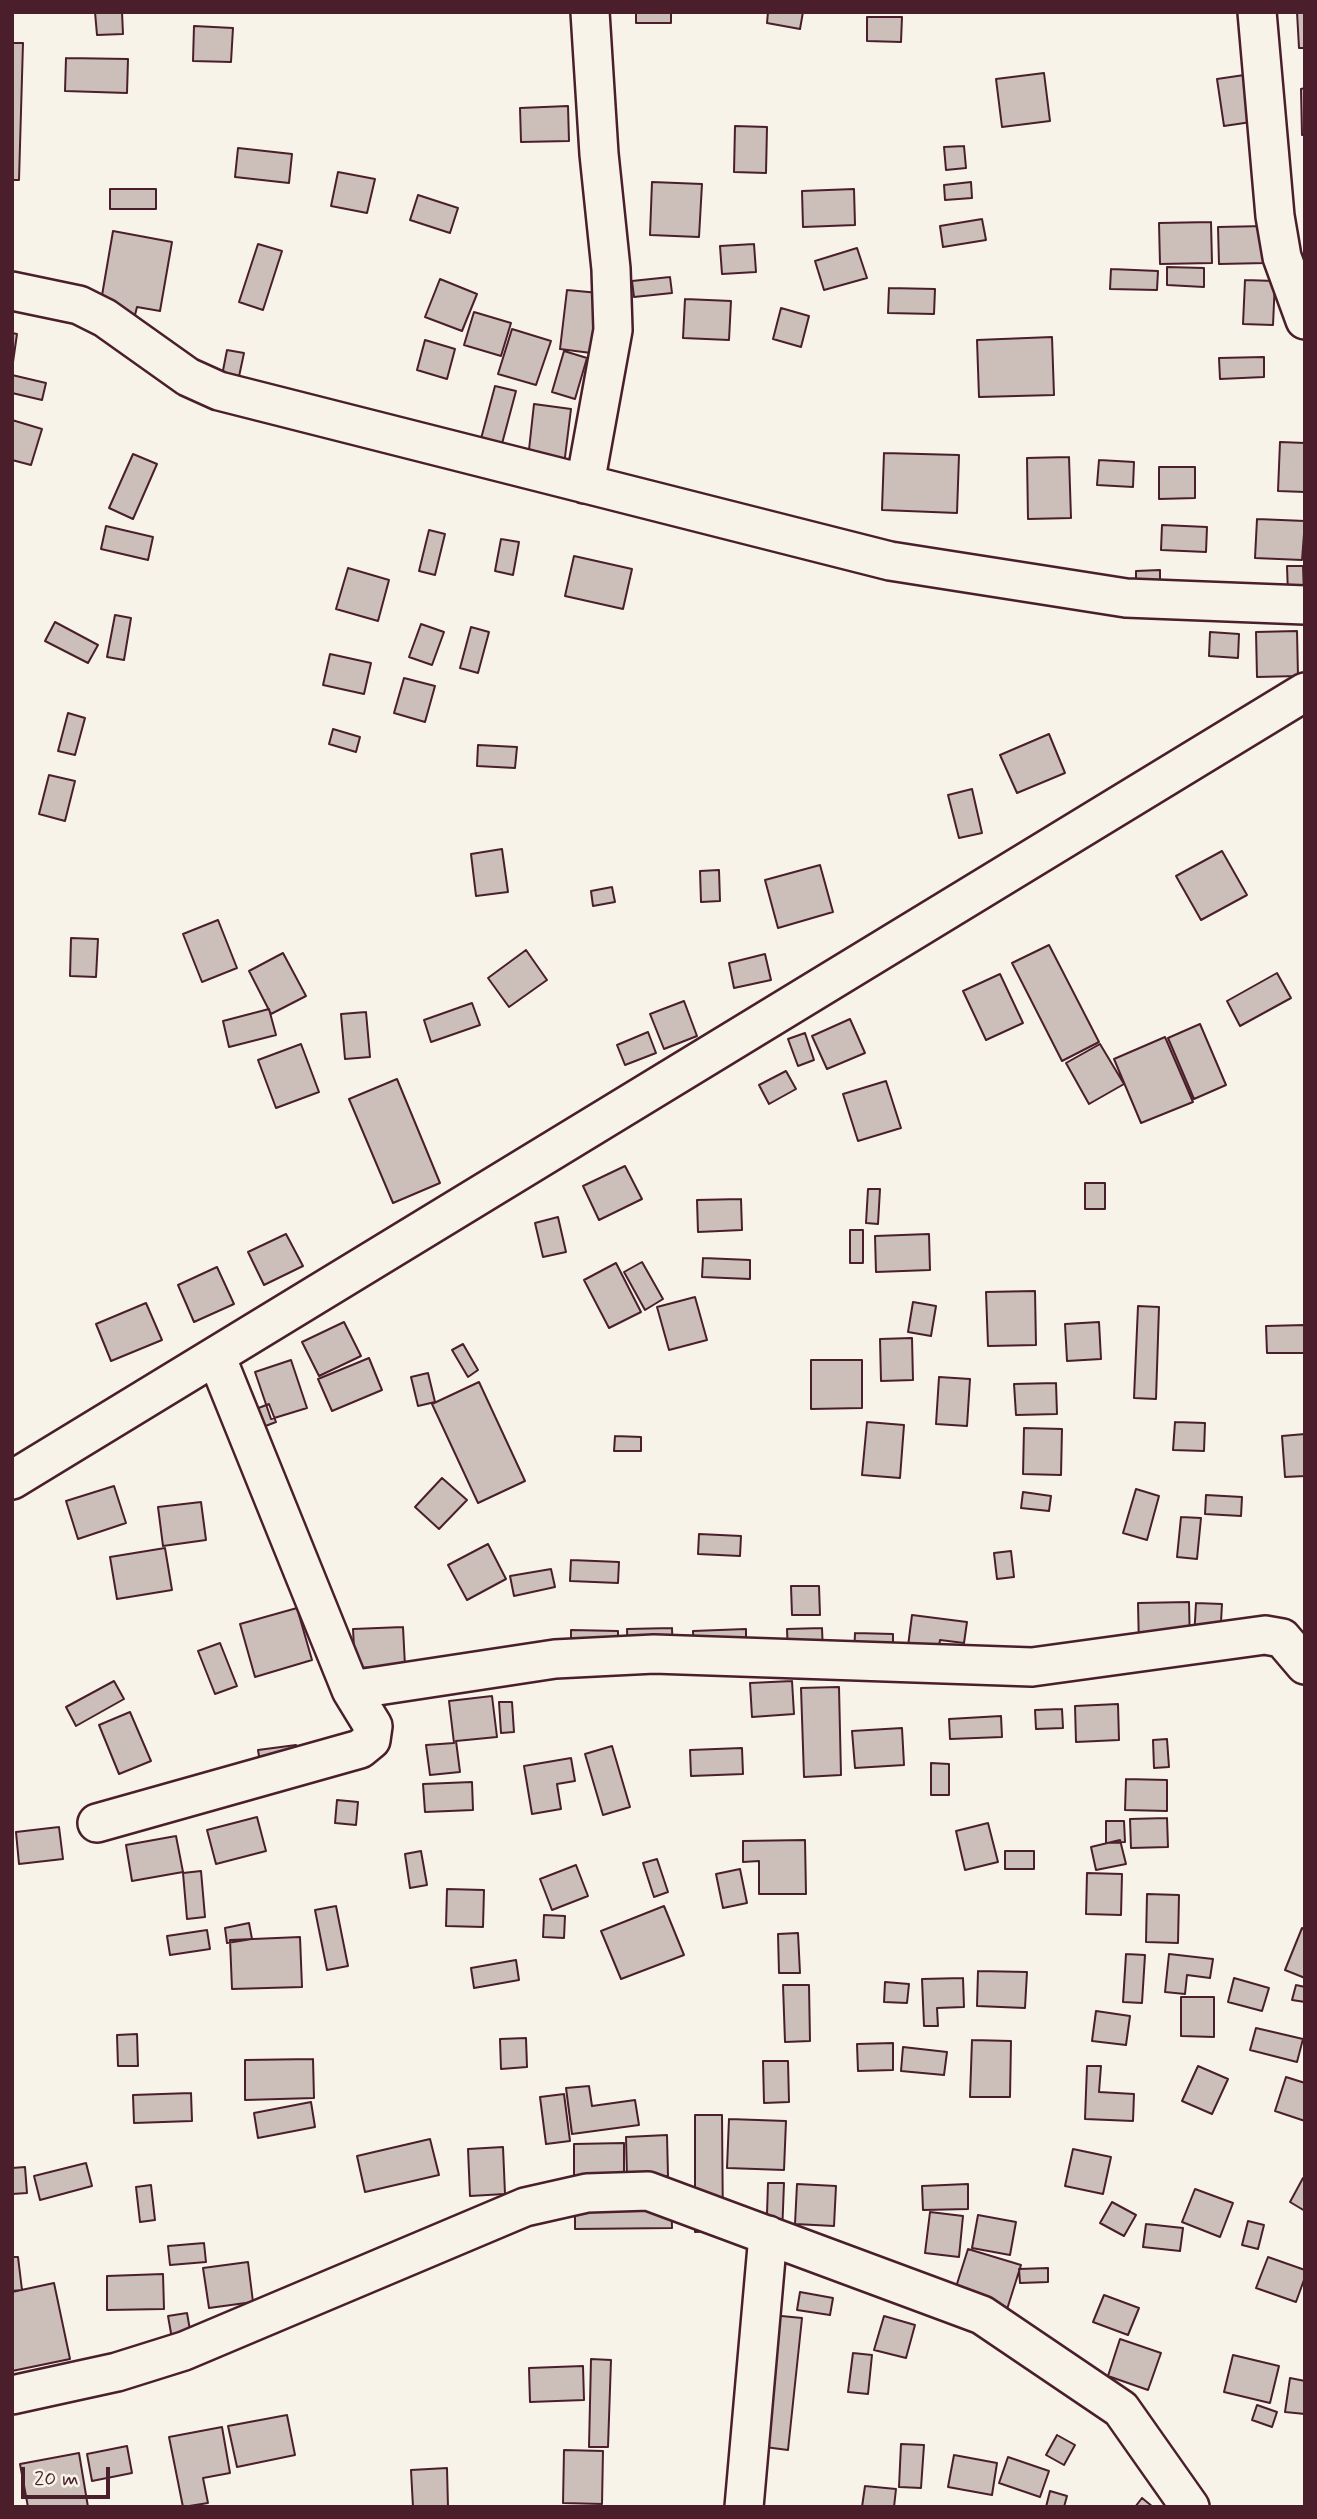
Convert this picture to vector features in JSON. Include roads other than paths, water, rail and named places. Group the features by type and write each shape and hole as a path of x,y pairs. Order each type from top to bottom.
{"street":[{"path":"585,484 613,330 611,269 599,155 590,12"},
{"path":"1257,12 1275,216 1282,257 1305,320"},
{"path":"12,291 79,305 106,318 188,377 219,391 890,561 1126,598 1305,606"},
{"path":"12,1480 1305,692"},
{"path":"97,1823 360,1749 371,1740 373,1726 351,1690 216,1356"},
{"path":"351,1690 555,1659 654,1654 1032,1667 1265,1635 1282,1638 1305,1665"},
{"path":"12,2395 117,2372 184,2351 525,2207 587,2193 648,2191 982,2315 1121,2409 1189,2507"},
{"path":"744,2507 768,2235"}]}
